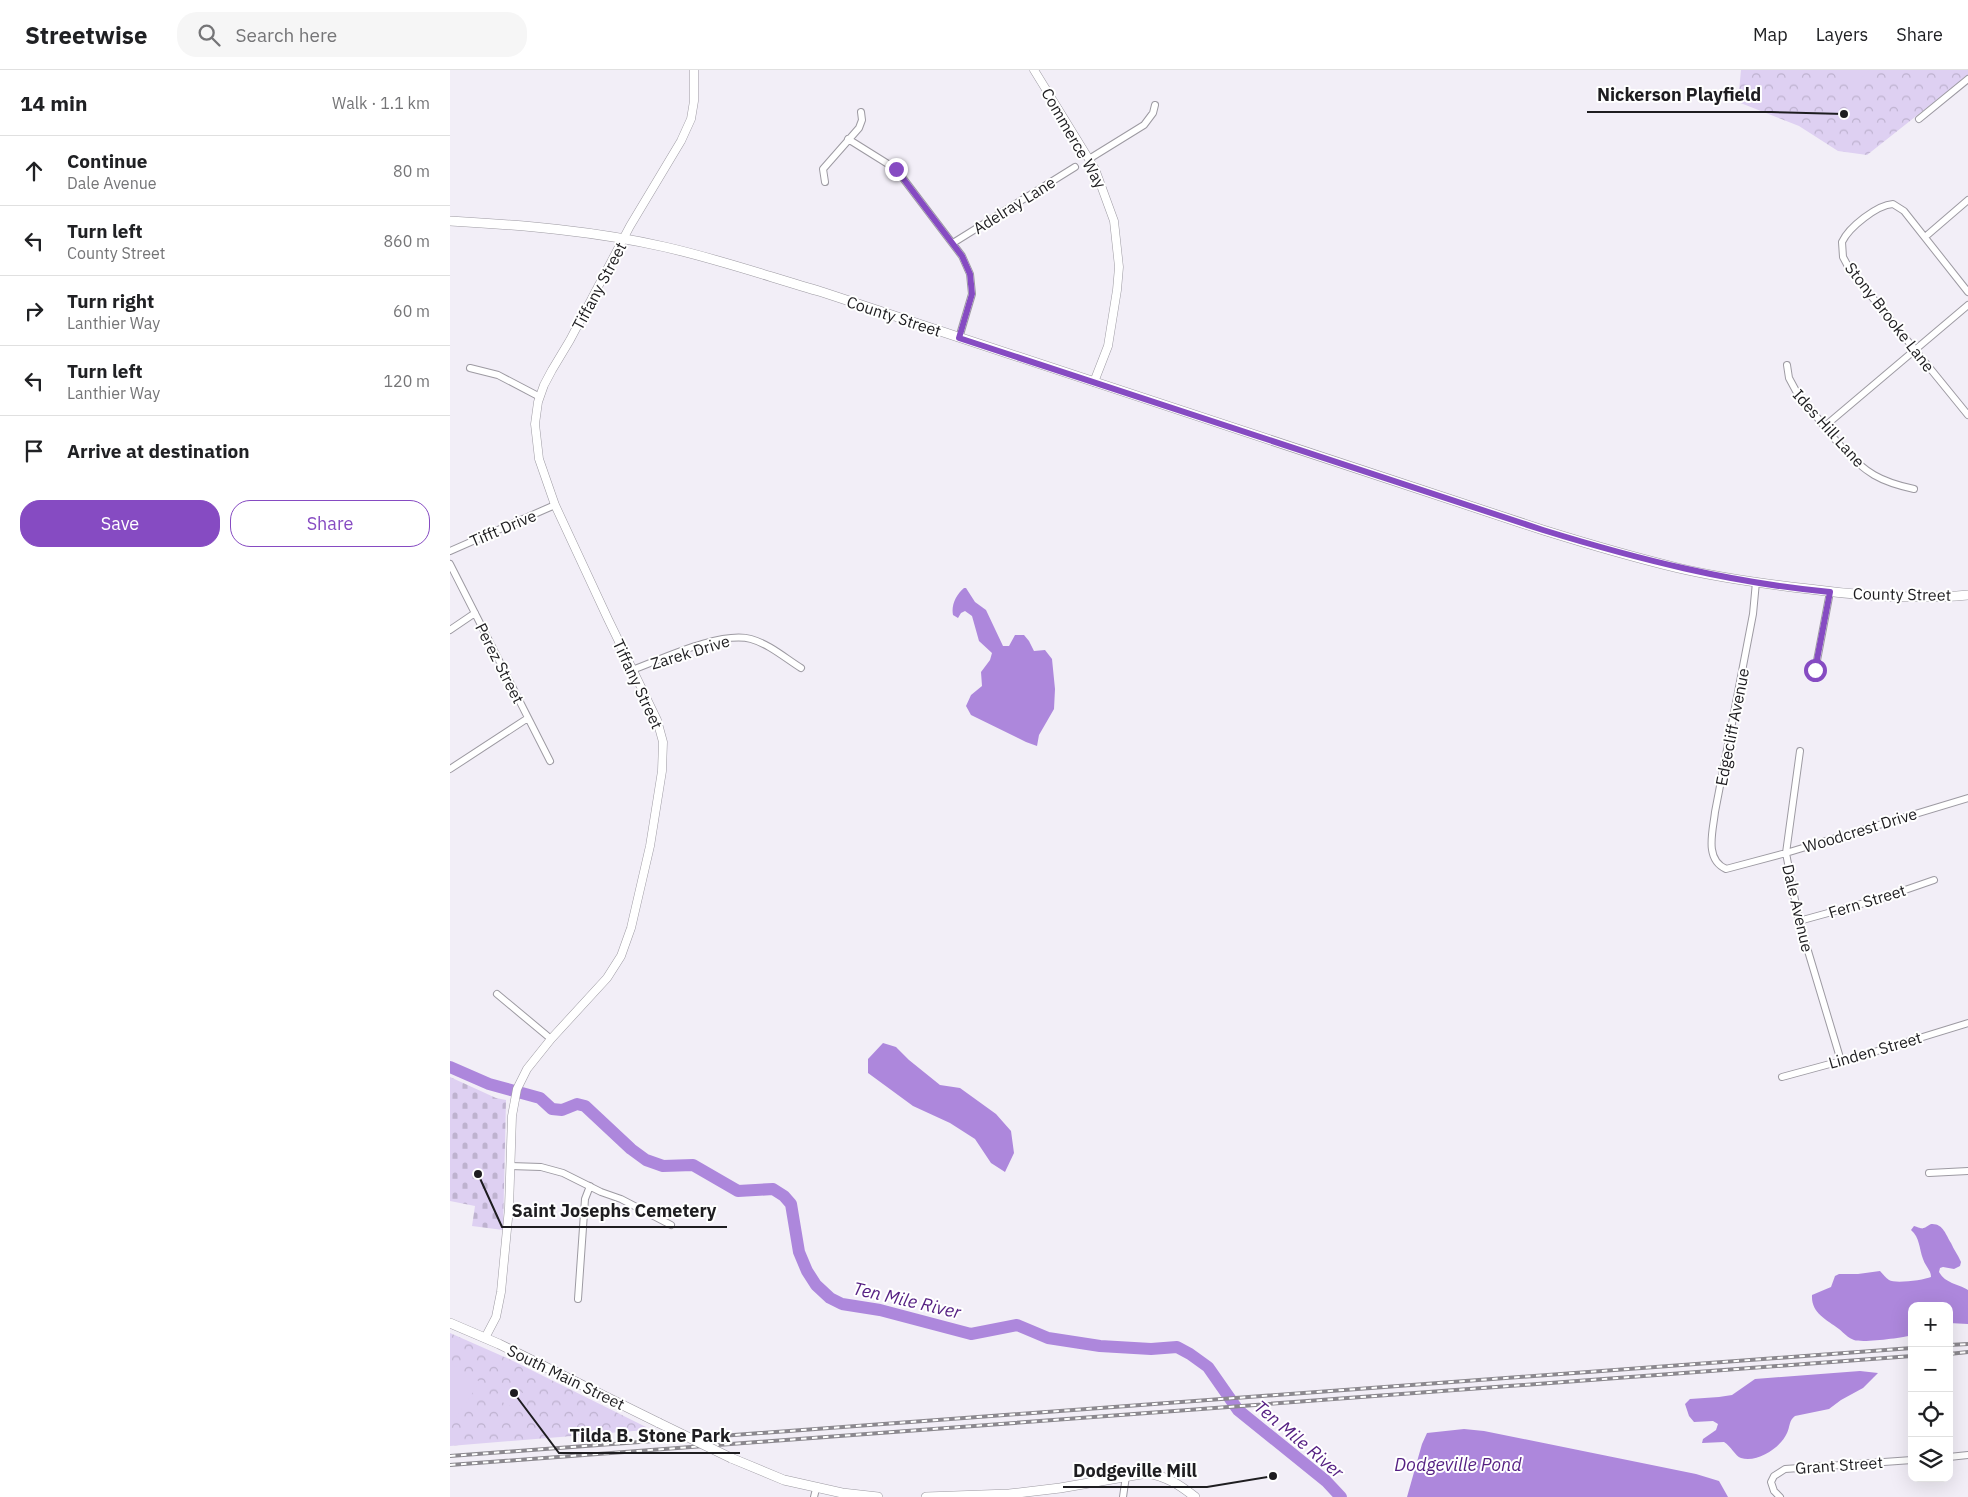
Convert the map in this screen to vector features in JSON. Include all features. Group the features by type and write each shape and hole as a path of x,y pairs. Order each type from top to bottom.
{"main road":[{"name":"County Street","path":"450,221 520,226 623,240 664,247 731,264 1582,542 1679,568 1756,582 1830,592 1916,597 1968,595"},
{"name":"South Main Street","path":"450,1323 486,1338 731,1458 815,1493 871,1497"},
{"path":"926,1497 1009,1494 1147,1474 1158,1475 1170,1480 1195,1497"}],"street":[{"name":"Tiffany Street","path":"486,1338 496,1317 501,1292 509,1208 512,1116 515,1098 520,1083 528,1069 607,978 621,956 631,928 650,846 662,771 663,742 657,720 555,505 542,470 536,446 536,412 540,397 552,370 623,240 681,141 691,119 694,102 694,70"},
{"name":"Commerce Way","path":"1034,70 1089,159 1103,186 1114,221 1119,267 1114,319 1110,337 1094,382"},
{"path":"1919,119 1968,80"},
{"path":"1089,159 1144,125 1153,113 1155,105"},
{"path":"825,182 823,169 861,124 861,112"},
{"path":"848,139 896,169 962,256 970,274 972,294 959,338"},
{"name":"Adelray Lane","path":"953,243 1075,167"},
{"path":"1968,200 1925,237 1968,292"},
{"name":"Stony Brooke Lane","path":"1925,237 1901,207 1890,204 1878,208 1851,229 1842,242 1842,252 1850,270 1968,415"},
{"path":"1825,426 1968,305"},
{"name":"Ides Hill Lane","path":"1787,365 1788,378 1792,385 1860,466 1884,479 1914,489"},
{"path":"470,368 498,375 540,397"},
{"name":"Tifft Drive","path":"450,551 555,505"},
{"name":"Perez Street","path":"450,564 550,761"},
{"name":"Edgecliff Avenue","path":"1722,867 1712,855 1712,834 1753,614 1756,582"},
{"path":"1815,670 1830,592"},
{"path":"450,630 475,613"},
{"name":"Zarek Drive","path":"632,670 715,641 734,637 760,643 801,668"},
{"path":"450,769 528,718"},
{"name":"Dale Avenue","path":"1800,751 1786,853 1799,921 1841,1061"},
{"name":"Woodcrest Drive","path":"1722,867 1726,869 1786,853 1968,798"},
{"name":"Fern Street","path":"1799,921 1879,899 1934,880"},
{"path":"497,994 552,1040"},
{"name":"Linden Street","path":"1782,1076 1841,1061 1968,1023"},
{"path":"510,1166 548,1168 563,1173 601,1192 621,1199 671,1225"},
{"path":"1929,1174 1968,1172"},
{"path":"578,1299 585,1199 590,1186"},
{"path":"1953,1457 1968,1455"},
{"name":"Grant Street","path":"1780,1497 1774,1491 1771,1482 1779,1472 1795,1468 1908,1460"},
{"path":"1123,1497 1126,1476"}],"green space":[{"path":"1741,70 1968,70 1968,75 1867,155 1838,151 1799,126 1738,102"},
{"path":"1833,70 1870,70 1850,84 1835,75"},
{"path":"450,1077 496,1098 506,1100 503,1230 472,1226 475,1206 450,1201"},
{"path":"450,1333 509,1359 646,1427 646,1430 450,1446"},
{"path":"450,1363 480,1382 450,1426"},
{"path":"502,1384 525,1394 518,1409 495,1399"}],"water":[{"path":"966,588 975,602 986,610 1003,646 1009,646 1015,635 1024,635 1034,651 1045,650 1052,659 1055,689 1054,709 1039,735 1037,746 971,715 966,706 971,695 982,686 981,672 990,660 992,653 979,641 972,616 965,611 958,618 953,615 955,600"},
{"path":"883,1043 896,1047 940,1085 960,1088 996,1114 1011,1131 1014,1153 1005,1172 991,1163 975,1139 950,1123 913,1106 868,1073 868,1059"},
{"path":"1935,1224 1944,1230 1961,1262 1960,1266 1954,1269 1943,1267 1940,1268 1939,1272 1948,1281 1968,1290 1968,1324 1953,1323 1953,1302 1908,1302 1908,1336 1883,1340 1859,1341 1848,1337 1824,1319 1817,1311 1812,1301 1812,1295 1831,1287 1835,1276 1839,1274 1880,1271 1889,1280 1897,1282 1931,1277 1923,1259 1918,1240 1911,1230 1914,1226 1926,1227"},
{"path":"1860,1371 1878,1373 1863,1388 1829,1409 1795,1416 1780,1444 1768,1453 1755,1458 1739,1457 1724,1442 1702,1443 1703,1439 1716,1430 1718,1424 1713,1421 1694,1422 1689,1416 1685,1404 1690,1399 1732,1395 1755,1379"},
{"name":"Dodgeville Pond","path":"1464,1429 1484,1431 1696,1474 1719,1481 1728,1497 1407,1497 1427,1433"}],"waterway":[{"name":"Ten Mile River","path":"450,1067 489,1084 540,1098 552,1109 562,1110 577,1104 585,1106 631,1149 646,1160 663,1166 693,1165 738,1191 773,1189 784,1196 791,1204 799,1252 807,1271 816,1285 830,1298 842,1304 880,1310 971,1334 1017,1325 1048,1338 1100,1346 1151,1349 1177,1347 1208,1367 1238,1410 1326,1481 1341,1497"}],"railway":[{"path":"1953,1345 1968,1344"},
{"path":"450,1456 1908,1348"},
{"path":"1953,1354 1968,1352"},
{"path":"450,1465 1908,1356"}],"place":[{"name":"Nickerson Playfield","path":"1844,114"},
{"name":"Saint Josephs Cemetery","path":"478,1174"},
{"name":"Tilda B. Stone Park","path":"514,1393"},
{"name":"Dodgeville Mill","path":"1273,1476"}],"route":[{"path":"896,169 962,256 970,274 972,294 968,313 959,338 1543,530 1617,552 1679,568 1729,578 1830,592 1815,670"}]}
